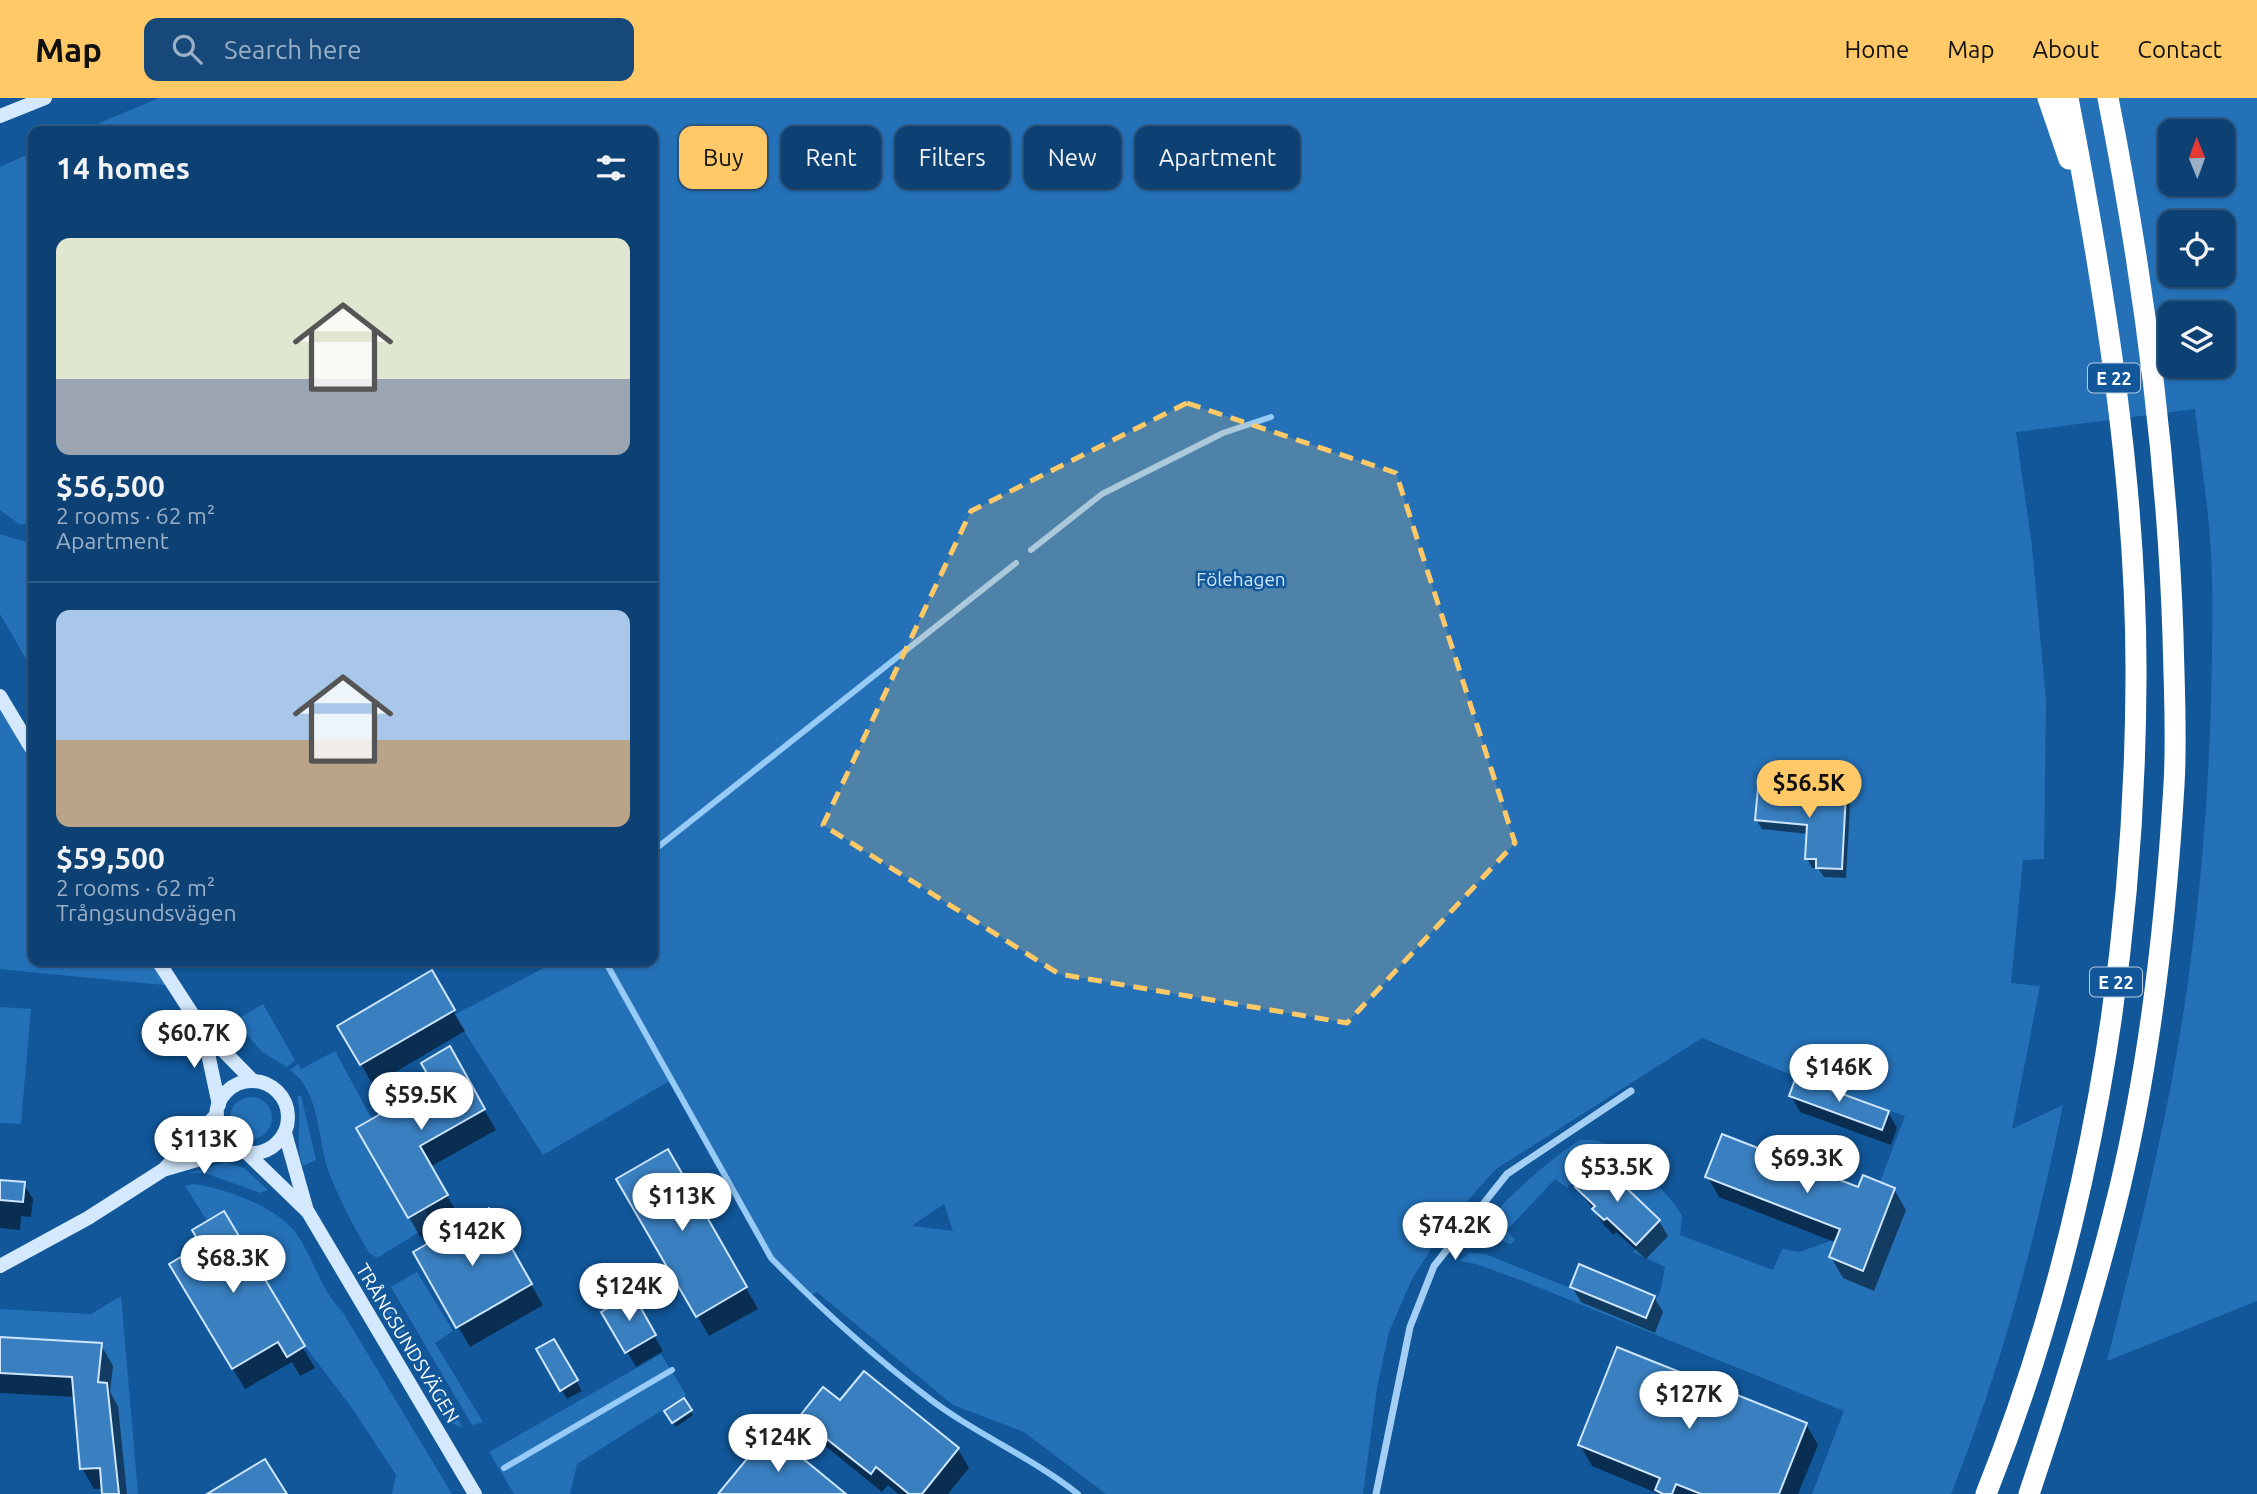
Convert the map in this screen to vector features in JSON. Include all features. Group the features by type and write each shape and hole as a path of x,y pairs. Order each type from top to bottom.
{"highway":[{"path":"2048,98 2094,231"},
{"name":"E 22","path":"1986,1494 2033,1360 2080,1186 2101,1079 2123,917 2134,743 2134,595 2116,393 2094,231 2068,98"},
{"name":"E 22","path":"2028,1494 2071,1370 2121,1184 2154,993 2174,781 2170,556 2144,296 2108,98"},
{"path":"2123,98 2124,179"}],"main road":[{"path":"0,116 45,98"},
{"path":"0,696 28,743"},
{"path":"161,966 202,1029 253,1082"},
{"path":"202,1029 218,1109 220,1133 241,1151"},
{"path":"0,1266 88,1218 163,1170 218,1109 232,1087 253,1082 265,1083 283,1098 288,1122 285,1133 268,1150 241,1151 163,1170"},
{"name":"TRÅNGSUNDSVÄGEN","path":"285,1133 308,1212 475,1494"},
{"name":"TRÅNGSUNDSVÄGEN","path":"241,1151 308,1212"}],"street":[{"path":"1376,1494 1410,1327 1433,1266 1507,1174 1631,1091"}],"highlighted area":[{"path":"1187,403 1396,473 1515,843 1347,1023 1059,974 823,825 971,511"}],"green space":[{"name":"Fölehagen","path":"159,98 2257,98 2257,1301 2107,1361 2169,1095 2186,998 2200,878 2209,757 2212,577 2208,514 2195,409 2016,432 2032,547 2046,701 2044,859 2023,860 2011,983 2040,986 2012,1129 2063,1105 2016,1302 1986,1399 1951,1494 1812,1494 1844,1411 1523,1281 1476,1264 1459,1261 1469,1253 1485,1254 1646,1318 1661,1290 1665,1267 1633,1252 1660,1219 1595,1158 1567,1188 1555,1179 1507,1230 1515,1240 1511,1244 1495,1237 1488,1227 1487,1222 1508,1199 1554,1158 1579,1140 1595,1140 1619,1151 1661,1188 1682,1216 1680,1235 1773,1270 1782,1249 1799,1252 1836,1239 1830,1257 1863,1271 1895,1188 1880,1182 1905,1116 1796,1077 1702,1038 1496,1169 1449,1221 1412,1279 1389,1332 1377,1388 1363,1494 1106,1494 1024,1432 953,1405 817,1292 810,1296 771,1258 671,1080 543,1155 454,1015 547,966 658,966 658,126 92,126","holes":["944,1204 953,1231 913,1226 913,1225"]},
{"path":"28,154 28,525 19,524 0,510 0,167"},
{"path":"0,534 28,542 28,662 0,614"},
{"path":"0,696 28,743 28,966 161,966 173,986 0,969"},
{"path":"263,1004 295,1060 287,1067 262,1052 239,1025 241,1017"},
{"path":"0,1007 31,1009 21,1124 0,1123"},
{"path":"335,1051 372,1119 356,1129 408,1217 424,1209 431,1219 426,1228 377,1258 370,1254 338,1194 325,1160 313,1103 300,1079 290,1070 298,1064 301,1069"},
{"path":"301,1095 316,1160 303,1166 299,1149 297,1097"},
{"path":"251,1097 266,1103 272,1118 266,1133 251,1139 236,1133 230,1118 236,1103"},
{"path":"225,1162 244,1168 268,1190 260,1193 205,1173 189,1173"},
{"path":"194,1184 249,1200 275,1215 295,1232 328,1292 452,1494 392,1494 396,1475 352,1408 305,1346 224,1212 207,1221 185,1186"},
{"path":"417,1272 453,1331 435,1343 483,1422 472,1425 391,1287"},
{"path":"382,1293 463,1428 449,1422 377,1301 377,1297"},
{"path":"121,1296 138,1494 119,1494 107,1383 98,1382 102,1344 0,1337 0,1309 91,1314"},
{"path":"661,1354 686,1395 577,1464 570,1494 514,1494 489,1452"}],"building":[{"path":"1758,788 1846,793 1842,869 1816,868 1816,859 1805,859 1807,825 1755,820"},
{"path":"432,970 455,1010 360,1065 337,1026"},
{"path":"450,1046 485,1109 420,1146 448,1195 408,1218 356,1128 433,1084 421,1063"},
{"path":"1796,1077 1889,1111 1882,1130 1789,1096"},
{"path":"1722,1134 1858,1187 1863,1175 1895,1188 1863,1271 1829,1257 1840,1229 1705,1177"},
{"path":"668,1149 747,1287 696,1317 616,1179"},
{"path":"1599,1162 1660,1220 1636,1245 1607,1218 1604,1220 1592,1209 1595,1206 1575,1187"},
{"path":"0,1180 25,1182 23,1202 0,1200"},
{"path":"489,1208 532,1284 456,1328 413,1252"},
{"path":"224,1211 305,1346 287,1357 278,1342 232,1369 169,1264 201,1245 192,1230"},
{"path":"1579,1264 1655,1296 1646,1318 1570,1287"},
{"path":"633,1294 656,1335 625,1353 601,1312"},
{"path":"0,1337 102,1343 98,1382 107,1383 119,1494 102,1494 100,1468 80,1469 72,1377 0,1373"},
{"path":"554,1339 578,1380 560,1391 536,1349"},
{"path":"1617,1347 1807,1423 1779,1494 1701,1494 1676,1484 1672,1494 1663,1494 1655,1490 1660,1478 1578,1445"},
{"path":"864,1371 959,1448 922,1494 909,1494 876,1467 871,1474 799,1417 823,1387 840,1400"},
{"path":"684,1398 692,1410 672,1423 664,1411"},
{"path":"778,1438 846,1494 718,1494 760,1443 769,1450"},
{"path":"265,1459 287,1494 207,1494"}],"waterway":[{"path":"1031,550 1102,494 1223,433 1271,417"},
{"path":"658,847 1016,563"},
{"path":"608,966 771,1258 846,1330 926,1396 1078,1494"},
{"path":"504,1468 672,1370"}]}
